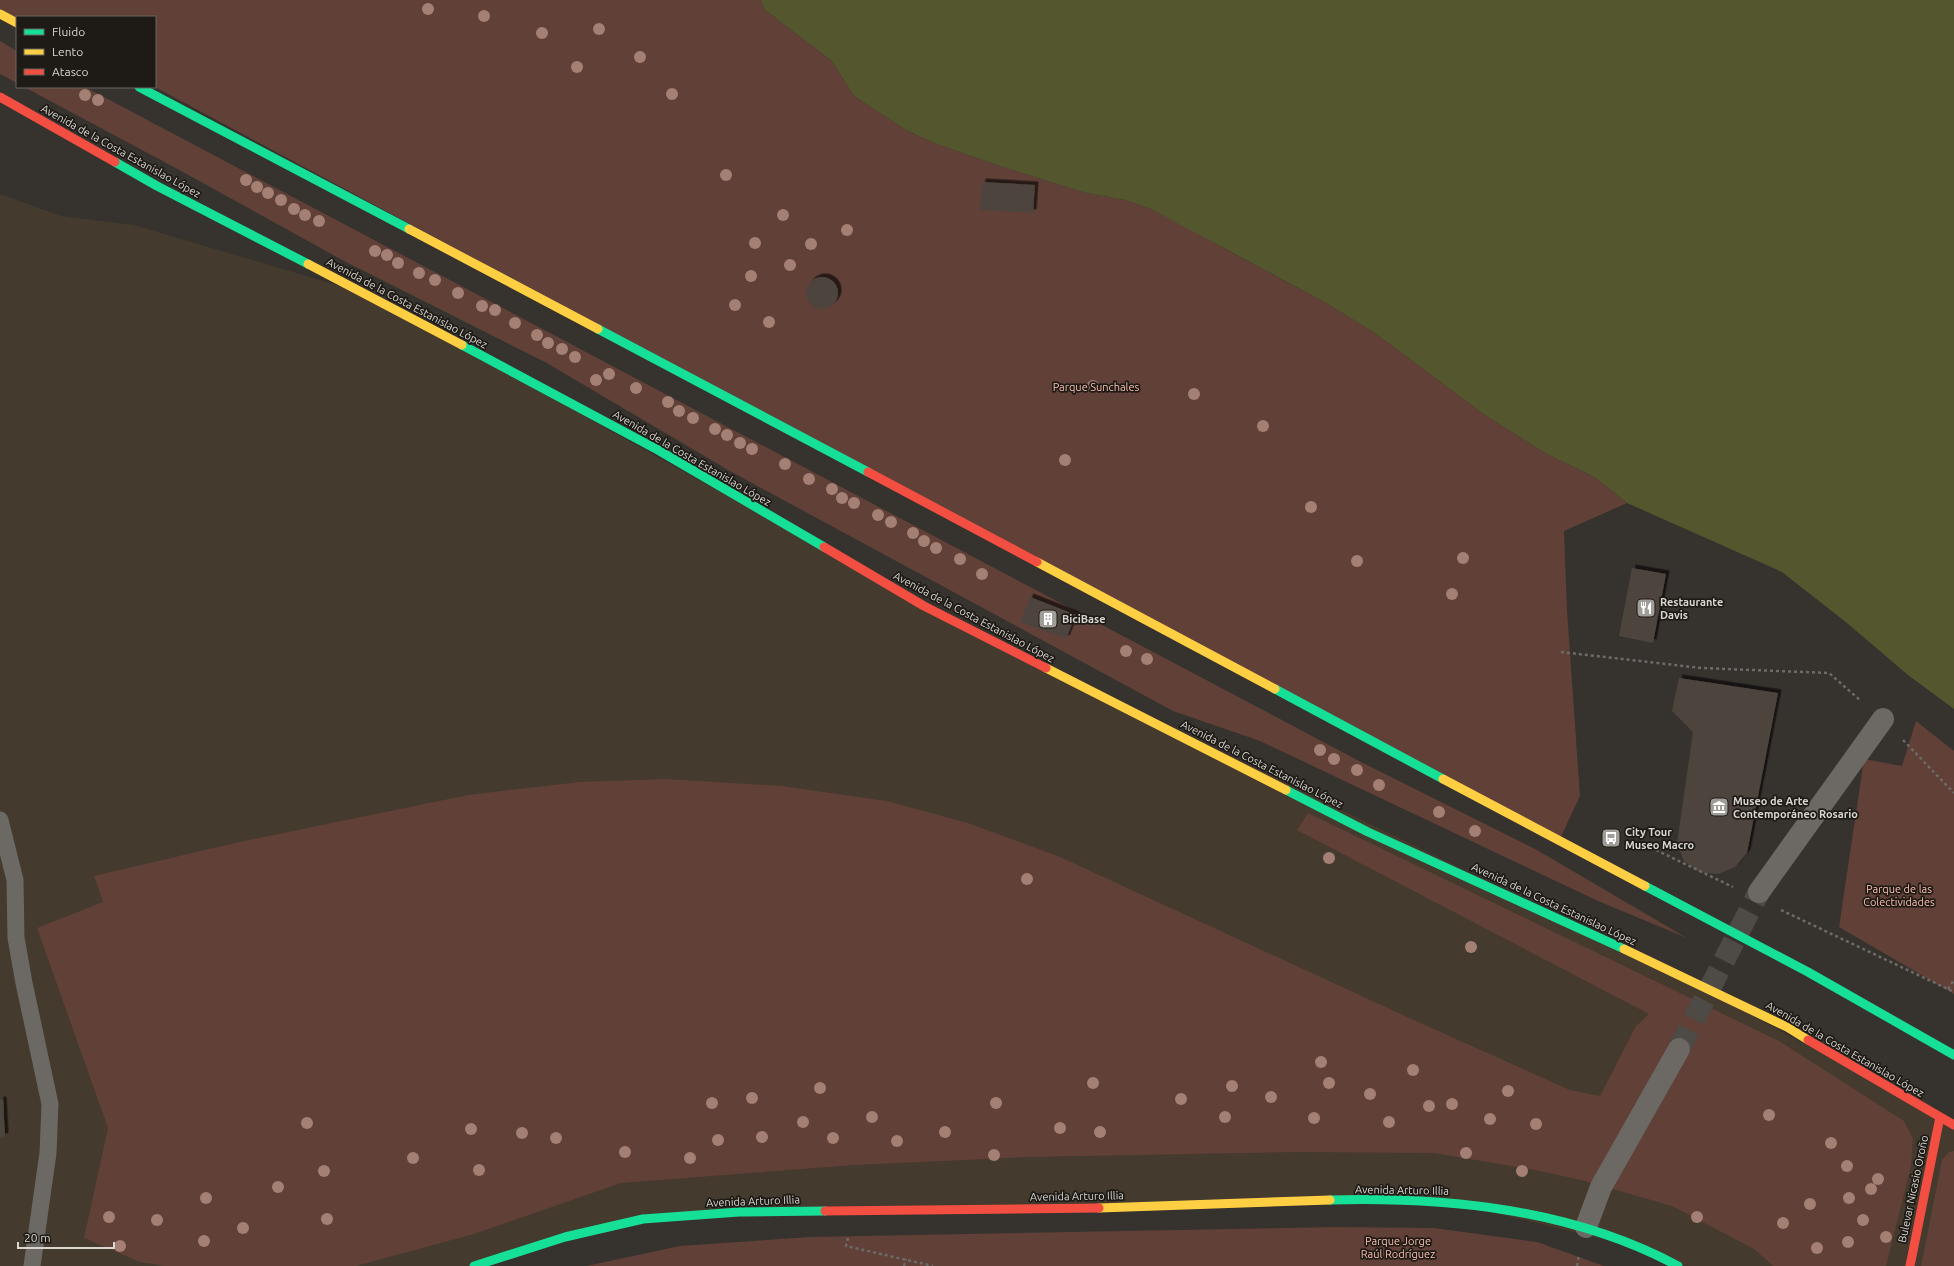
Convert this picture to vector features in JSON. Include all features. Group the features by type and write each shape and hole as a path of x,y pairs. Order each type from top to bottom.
{"main road":[{"path":"0,14 16,22"},
{"path":"141,88 704,385 1538,830 1694,911 1822,980 1954,1055"},
{"name":"Avenida de la Costa Estanislao López","path":"0,97 157,186 364,293 658,450 924,606 1368,832 1653,962 1787,1027 1940,1118 1954,1124"},
{"name":"Bulevar Nicasio Oroño","path":"1910,1266 1940,1118"},
{"name":"Avenida Arturo Illia","path":"474,1266 565,1237 643,1219 739,1212 1054,1209 1338,1200 1441,1202 1524,1213 1586,1227 1648,1250 1678,1266"}],"street":[{"path":"1759,892 1883,719"},
{"path":"1586,1227 1601,1187 1679,1049"}],"lane":[{"path":"0,820 15,880 16,938 50,1104 48,1153 32,1266"}],"path":[{"path":"1561,652 1701,668 1829,672 1883,719 1954,792"},
{"path":"1828,933 1954,992"},
{"path":"1948,989 1954,980"},
{"path":"852,1211 846,1246 933,1266"},
{"path":"904,1266 906,1259"}],"shaded area":[{"path":"761,0 1954,0 1954,709 1908,675 1847,623 1782,572 1627,503 1596,478 1545,453 1485,415 1375,333 1328,304 1151,209 1126,200 1086,193 1003,167 934,143 906,130 854,96 832,61 765,10"},
{"path":"0,194 61,216 134,225 364,293 924,606 1653,962 1954,1125 1954,1255 1952,1266 1678,1266 1648,1250 1449,1202 643,1219 474,1266 0,1266"}],"green space":[{"name":"Parque Sunchales","path":"0,0 761,0 765,10 832,61 854,96 906,130 934,143 1003,167 1086,193 1126,200 1151,209 1198,233 1328,304 1375,333 1485,415 1545,453 1596,478 1627,503 1564,531 1567,610 1580,796 1559,841 156,88 156,16 16,17 0,14"},
{"path":"0,41 16,50 16,82 0,74"},
{"path":"26,88 87,88 1363,763 1537,850 1687,938 1598,901 1260,741 1173,711 728,470 545,362 344,261 183,172"},
{"name":"Parque de las Colectividades","path":"1916,721 1954,751 1954,994 1839,927 1864,759 1902,766"},
{"path":"667,779 782,786 887,801 968,823 1060,857 1416,1021 1570,1090 1600,1096 1636,1026 1649,1014 1297,830 1308,813 1779,1041 1904,1121 1913,1139 1911,1166 1886,1266 1773,1266 1754,1249 1672,1206 1581,1180 1540,1171 1434,1153 1297,1152 1028,1157 854,1165 621,1183 474,1234 356,1266 165,1266 140,1262 84,1238 108,1128 37,928 103,902 94,876 239,842 468,795 579,782"},
{"path":"1954,1151 1954,1266 1921,1266 1942,1160 1949,1152"},
{"name":"Parque Jorge Raúl Rodríguez","path":"1336,1227 1434,1228 1537,1242 1604,1266 586,1266 680,1246 810,1237"}],"building":[{"path":"982,182 1035,185 1033,213 980,210"},
{"path":"819,277 825,277 835,284 838,293 837,299 831,306 825,309 819,309 809,302 806,296 806,290 813,280"},
{"path":"1632,568 1666,574 1653,643 1619,636"},
{"name":"BiciBase","path":"1030,597 1076,615 1066,639 1020,622"},
{"name":"Museo de Arte Contemporáneo Rosario","path":"1679,678 1778,693 1747,853 1735,867 1718,874 1699,872 1684,861 1677,844 1693,732 1672,711"},
{"path":"0,1100 3,1100 5,1136 0,1138"}],"tunnel":[{"path":"1679,1049 1759,892"}],"traffic: fast":[{"path":"141,88 409,229"},
{"path":"115,162 157,186 308,264"},
{"path":"598,329 868,472"},
{"path":"462,345 658,450 824,547"},
{"path":"1275,689 1443,779"},
{"path":"1286,790 1368,832 1624,949"},
{"path":"1645,886 1808,972 1954,1055"},
{"path":"1330,1200 1420,1201 1509,1210 1553,1219 1596,1231 1637,1247 1678,1266"},
{"path":"474,1266 565,1237 643,1219 739,1212 825,1211"}],"traffic: slow":[{"path":"0,14 16,22"},
{"path":"409,229 598,329"},
{"path":"308,264 462,345"},
{"path":"1037,562 1275,689"},
{"path":"1046,668 1286,790"},
{"path":"1443,779 1645,886"},
{"path":"1624,949 1787,1027 1808,1040"},
{"path":"1099,1208 1330,1200"}],"traffic: jam":[{"path":"0,97 115,162"},
{"path":"868,472 1037,562"},
{"path":"824,547 924,606 1046,668"},
{"path":"1808,1040 1954,1125"},
{"path":"1910,1266 1940,1117"},
{"path":"825,1211 1099,1208"}],"place":[{"name":"Restaurante Davis","path":"1646,608"},
{"name":"BiciBase","path":"1048,619"},
{"name":"Museo de Arte Contemporáneo Rosario","path":"1719,807"},
{"name":"City Tour Museo Macro","path":"1611,838"}]}
